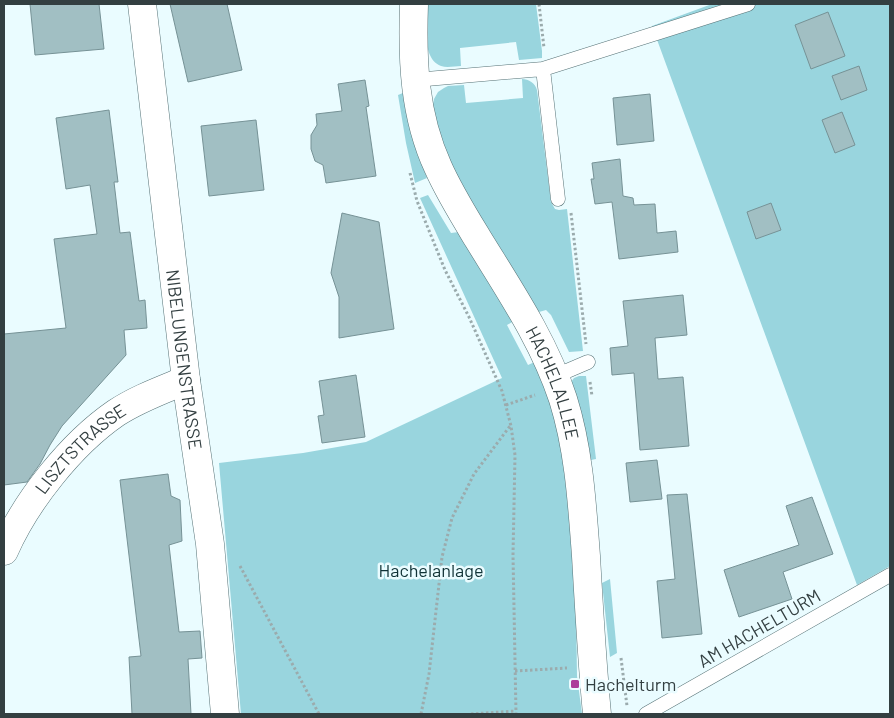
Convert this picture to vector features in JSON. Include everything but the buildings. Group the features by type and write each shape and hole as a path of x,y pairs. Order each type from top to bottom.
{"street":[{"name":"NIBELUNGENSTRASSE","path":"142,4 186,380 210,544 224,714"},
{"name":"HACHELALLEE","path":"414,4 417,98 429,144 449,203 522,309 543,348 563,401 579,469 597,714"},
{"name":"LISZTSTRASSE","path":"4,550 8,540 45,483 59,465 86,437 117,413 152,394 186,380"}],"lane":[{"path":"415,80 543,68 748,4"},
{"path":"543,68 558,199"},
{"path":"556,381 567,371 588,362"},
{"name":"AM HACHELTURM","path":"646,714 890,575"}],"path":[{"path":"539,4 545,58 543,68"},
{"path":"409,170 417,201 442,262 502,391 511,426 515,461 513,555 516,713 471,714"},
{"path":"421,714 429,674 442,557 452,518 474,474 511,426"},
{"path":"210,544 228,548 243,570 319,714"},
{"path":"515,671 593,666"}],"green space":[{"path":"428,4 536,4 542,58 519,60 516,42 460,48 461,66 441,66 434,62 428,47"},
{"path":"712,4 890,4 890,566 857,585 652,26"},
{"path":"522,79 531,82 537,90 551,202 555,209 567,209 583,351 569,352 551,315 546,310 539,312 452,170 432,111 434,99 438,92 448,86 464,85 466,103 523,98"},
{"path":"403,93 411,133 427,178 415,183 398,95"},
{"name":"Hachelanlage","path":"428,195 451,233 459,232 514,321 507,325 528,365 541,359 566,451 575,543 577,676 582,714 241,714 219,463 303,453 366,442 502,378 420,198"},
{"path":"579,376 586,376 596,459 591,460 571,382"},
{"path":"610,579 617,653 610,657 602,583"}],"place":[{"name":"Hachelturm","path":"575,684"}]}
